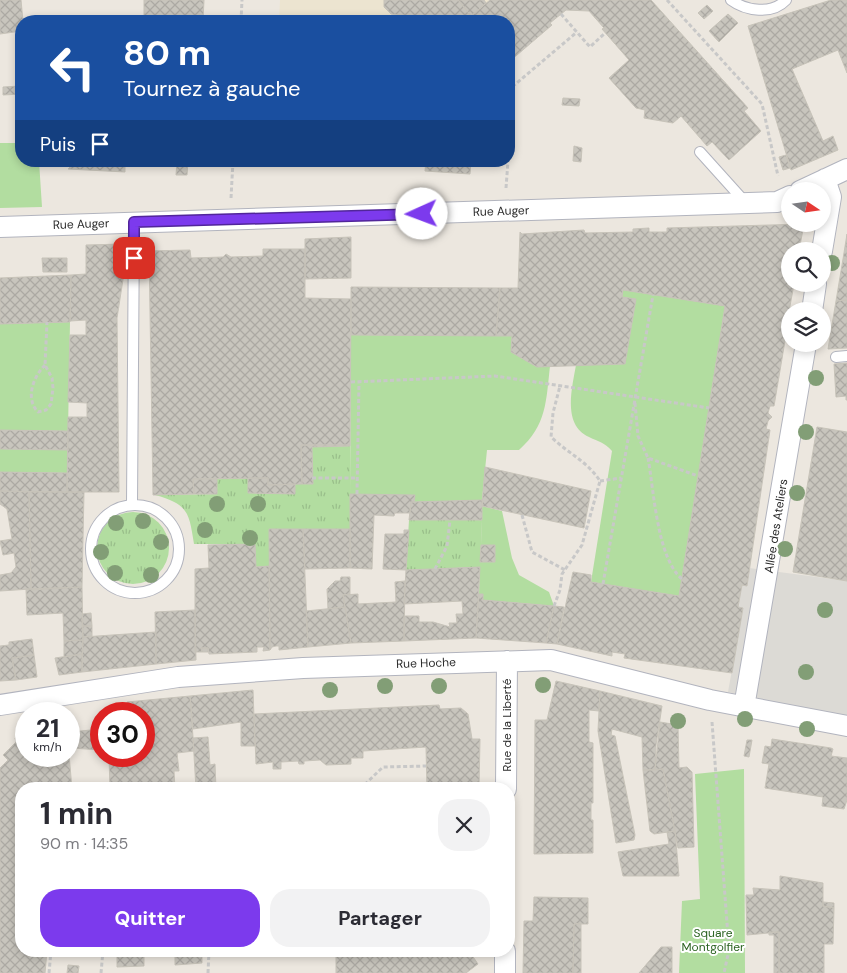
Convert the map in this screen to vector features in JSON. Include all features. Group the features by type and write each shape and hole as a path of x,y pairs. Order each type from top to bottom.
{"street":[{"path":"819,182 847,169"},
{"path":"824,242 831,197 825,179"},
{"name":"Rue Auger","path":"0,227 777,202 781,196"},
{"name":"Allée des Ateliers","path":"744,707 805,352"},
{"name":"Rue Hoche","path":"0,705 178,678 303,668 552,660 710,700 847,726"},
{"name":"Rue de la Liberté","path":"506,782 507,661"},
{"path":"505,957 505,973"}],"lane":[{"path":"731,0 742,8 762,10 781,5 786,0"},
{"path":"700,152 745,202"},
{"path":"132,504 134,222"},
{"path":"836,357 847,356"},
{"path":"132,504 150,507 166,516 176,532 180,550 175,568 164,582 148,591 130,593 112,587 98,574 91,557 92,538 100,521 114,509 132,504"}],"path":[{"path":"241,15 242,0"},
{"path":"667,0 762,104 783,182"},
{"path":"561,14 590,47 605,33"},
{"path":"515,84 577,32"},
{"path":"231,198 233,167"},
{"path":"506,191 508,167"},
{"path":"603,584 653,295"},
{"path":"45,365 34,380 31,396 33,407 38,412 46,410 51,404 54,388 52,378 45,365 47,322"},
{"path":"351,382 495,376 709,408"},
{"path":"358,382 358,494"},
{"path":"554,606 565,570 582,545 600,481 590,466 567,452 551,437 553,413 560,386"},
{"path":"635,397 638,436 648,458 665,555 674,572 682,579"},
{"path":"648,458 698,476"},
{"path":"312,478 357,478"},
{"path":"600,481 621,478"},
{"path":"522,515 532,552 565,570"},
{"path":"435,569 447,546 450,520"},
{"path":"710,700 730,950 724,973"},
{"path":"368,782 383,768 426,766"},
{"path":"49,973 50,957"},
{"path":"101,973 102,957"},
{"path":"208,957 208,973"}],"shaded area":[{"path":"280,0 490,0 476,15 279,15"},
{"path":"749,568 847,581 847,718 728,692 743,608 738,607 742,585 747,586"}],"green space":[{"path":"0,143 15,143 15,167 39,167 42,207 0,208"},
{"path":"623,290 725,306 679,596 591,582 612,451 604,444 589,437 575,424 572,415 571,395 576,365 625,364 636,299 622,297"},
{"path":"70,322 68,431 0,430 0,324"},
{"path":"351,335 512,336 511,352 537,367 550,366 544,412 528,441 519,450 487,450 482,500 414,502 415,496 350,494"},
{"path":"350,446 350,529 270,529 269,566 256,567 255,544 194,544 185,511 174,502 155,495 217,494 217,479 248,478 248,493 294,494 295,484 312,447"},
{"path":"0,449 68,450 67,473 0,472"},
{"path":"482,506 502,511 512,558 519,575 549,592 554,606 483,600 483,594 479,594 480,562 495,562 495,545 481,545"},
{"path":"133,512 147,515 159,522 166,534 169,548 166,562 159,574 147,581 133,584 119,581 107,574 100,562 97,548 100,534 107,522 119,515"},
{"path":"409,520 482,520 480,567 406,570"},
{"name":"Square Montgolfier","path":"744,769 745,973 679,973 682,901 700,899 695,774"}],"building":[{"path":"0,0 21,0 22,15 15,15 15,32 0,34"},
{"path":"144,0 204,0 203,15 144,15"},
{"path":"384,0 458,0 471,15 402,15 391,14 384,7"},
{"path":"458,0 484,0 486,3 470,15"},
{"path":"490,0 651,0 748,108 744,111 761,131 729,160 712,142 707,146 681,116 673,123 644,118 645,110 636,108 609,78 629,60 589,11 566,10 550,23 552,25 515,57 515,15 472,15"},
{"path":"831,0 847,0 847,73 838,50 792,69 823,141 833,136 838,150 791,170 748,26"},
{"path":"707,5 713,11 704,19 698,13"},
{"path":"728,14 738,23 719,42 709,31"},
{"path":"15,86 15,94 3,95 3,87"},
{"path":"563,98 580,99 579,106 562,105"},
{"path":"574,146 582,148 581,162 573,161"},
{"path":"786,155 790,168 783,170 779,157"},
{"path":"70,167 125,167 125,172 68,169"},
{"path":"177,167 188,167 187,175 176,175"},
{"path":"425,167 471,167 470,174 425,171"},
{"path":"781,225 781,232 803,232 801,242 781,242 781,292 793,292 791,302 781,302 781,352 783,352 774,406 770,406 768,413 772,417 768,421 766,429 770,430 747,586 742,585 738,607 743,608 732,673 624,658 625,654 612,652 612,656 557,644 573,572 591,575 591,582 679,596 725,306 623,290 622,297 636,299 625,364 537,367 511,352 512,336 496,336 500,288 518,288 520,232 522,234 584,230 585,233 633,232 633,229 649,228 649,232 667,232 667,228"},
{"path":"847,234 847,259 843,259"},
{"path":"351,237 351,278 305,279 305,239"},
{"path":"123,244 124,273 117,318 119,492 67,492 68,417 87,417 87,403 68,402 70,335 86,335 86,320 70,321 71,275 86,274 86,245"},
{"path":"263,249 305,249 305,298 351,299 350,445 301,445 302,484 268,485 268,478 193,479 194,494 153,495 149,251 190,250 191,258 223,257 226,254 231,257 263,256"},
{"path":"42,258 67,258 67,272 43,272"},
{"path":"843,259 847,259 847,300 836,301"},
{"path":"71,275 70,322 0,324 0,278"},
{"path":"351,287 500,288 496,336 351,335"},
{"path":"847,300 847,348 831,349 831,331 836,301"},
{"path":"847,363 846,400 846,396 836,397 834,364"},
{"path":"817,427 847,432 847,581 793,572"},
{"path":"0,430 68,431 68,450 0,449"},
{"path":"301,445 350,446 312,447 313,484 302,484"},
{"path":"485,467 591,491 584,528 482,506"},
{"path":"0,472 67,473 67,492 0,491"},
{"path":"248,478 268,478 268,485 295,484 295,494 248,493"},
{"path":"193,479 217,479 217,494 194,494"},
{"path":"0,491 29,492 31,589 0,591 0,575 11,573 16,567 14,553 3,555 0,541 12,539 7,509 0,504"},
{"path":"29,492 84,492 82,587 31,590"},
{"path":"350,494 415,495 414,502 411,502 410,513 395,513 394,516 374,515 372,569 350,568"},
{"path":"482,500 482,520 409,520 411,502"},
{"path":"269,529 303,529 308,647 279,650 279,646 276,646 270,650"},
{"path":"303,529 350,529 350,568 305,569"},
{"path":"404,530 409,530 406,570 383,569 385,534 404,534"},
{"path":"255,544 256,567 269,566 270,650 263,651 264,647 257,647 257,652 209,654 208,648 201,648 202,652 195,652 195,569 209,568 208,545"},
{"path":"481,545 495,545 495,562 480,562"},
{"path":"480,567 476,638 404,641 404,616 419,616 419,622 433,622 450,627 449,623 457,623 456,614 463,614 462,601 404,604 406,570"},
{"path":"341,577 350,577 350,594 343,595 345,607 328,609 327,589 335,581 340,581"},
{"path":"405,581 404,641 351,643 343,595 358,594 358,604 396,602 395,582"},
{"path":"82,587 83,640 64,641 63,613 27,615 26,589"},
{"path":"479,594 483,594 483,600 554,606 546,643 476,638"},
{"path":"554,606 564,607 557,644 546,643"},
{"path":"345,607 351,643 308,647 306,611"},
{"path":"195,610 196,660 156,664 155,612"},
{"path":"91,613 92,626 82,626 82,614"},
{"path":"82,626 92,626 92,636 83,637"},
{"path":"156,632 156,664 82,672 83,637"},
{"path":"32,639 34,655 12,658 16,680 0,681 0,646 9,645 9,642"},
{"path":"83,640 82,654 64,657 64,641"},
{"path":"201,648 208,648 208,652 202,652"},
{"path":"82,654 82,672 59,675 55,658"},
{"path":"34,655 37,677 16,680 12,658"},
{"path":"556,681 600,691 599,711 589,710 589,742 593,743 593,803 591,803 591,820 593,820 593,853 534,854 535,720 547,720"},
{"path":"253,690 255,746 241,746 241,722 193,729 190,696"},
{"path":"600,691 662,706 656,745 655,770 643,770 642,737 612,729 611,735 615,736 635,835 634,840 616,843 598,731"},
{"path":"190,696 194,751 177,753 179,771 174,771 175,782 110,782 109,767 155,767 155,702 127,702"},
{"path":"439,705 440,709 461,708 468,714 472,739 480,739 479,782 427,782 426,747 363,751 363,758 351,758 351,764 326,765 320,760 304,761 304,764 299,764 298,761 281,762 281,769 273,769 273,762 256,764 254,714"},
{"path":"660,722 678,725 679,768 687,767 692,772 694,847 678,848 663,769 655,770"},
{"path":"90,730 90,749 80,749 80,731"},
{"path":"208,737 210,765 215,764 216,782 196,782 193,738"},
{"path":"772,739 831,748 833,749 831,756 847,758 847,800 844,809 822,806 823,797 765,788 769,764 762,763 765,746 771,747"},
{"path":"747,740 752,740 749,757 744,756"},
{"path":"15,743 15,767 70,767 71,782 15,782 15,957 46,957 45,973 0,973 0,768 8,760 3,755"},
{"path":"663,769 675,831 654,834 650,831 643,770"},
{"path":"675,831 679,876 623,876 618,852 669,844 667,832"},
{"path":"780,876 823,883 823,906 834,908 833,944 824,944 824,973 779,973 779,932 747,935 746,895 754,895 753,888 780,890"},
{"path":"534,897 588,898 588,924 574,924 573,973 523,973 524,921 533,921"},
{"path":"823,902 834,903 834,908 823,906"},
{"path":"581,923 581,973 573,973 574,924"},
{"path":"769,932 779,932 779,973 774,973 774,935 769,935"},
{"path":"661,947 672,947 672,973 639,973"},
{"path":"117,957 144,957 144,966 117,967"},
{"path":"175,957 202,957 202,963 175,965"},
{"path":"336,957 473,957 478,964 466,973 336,973"},
{"path":"68,965 79,966 78,973 67,973"}],"route":[{"path":"134,258 134,222 422,214"}]}
